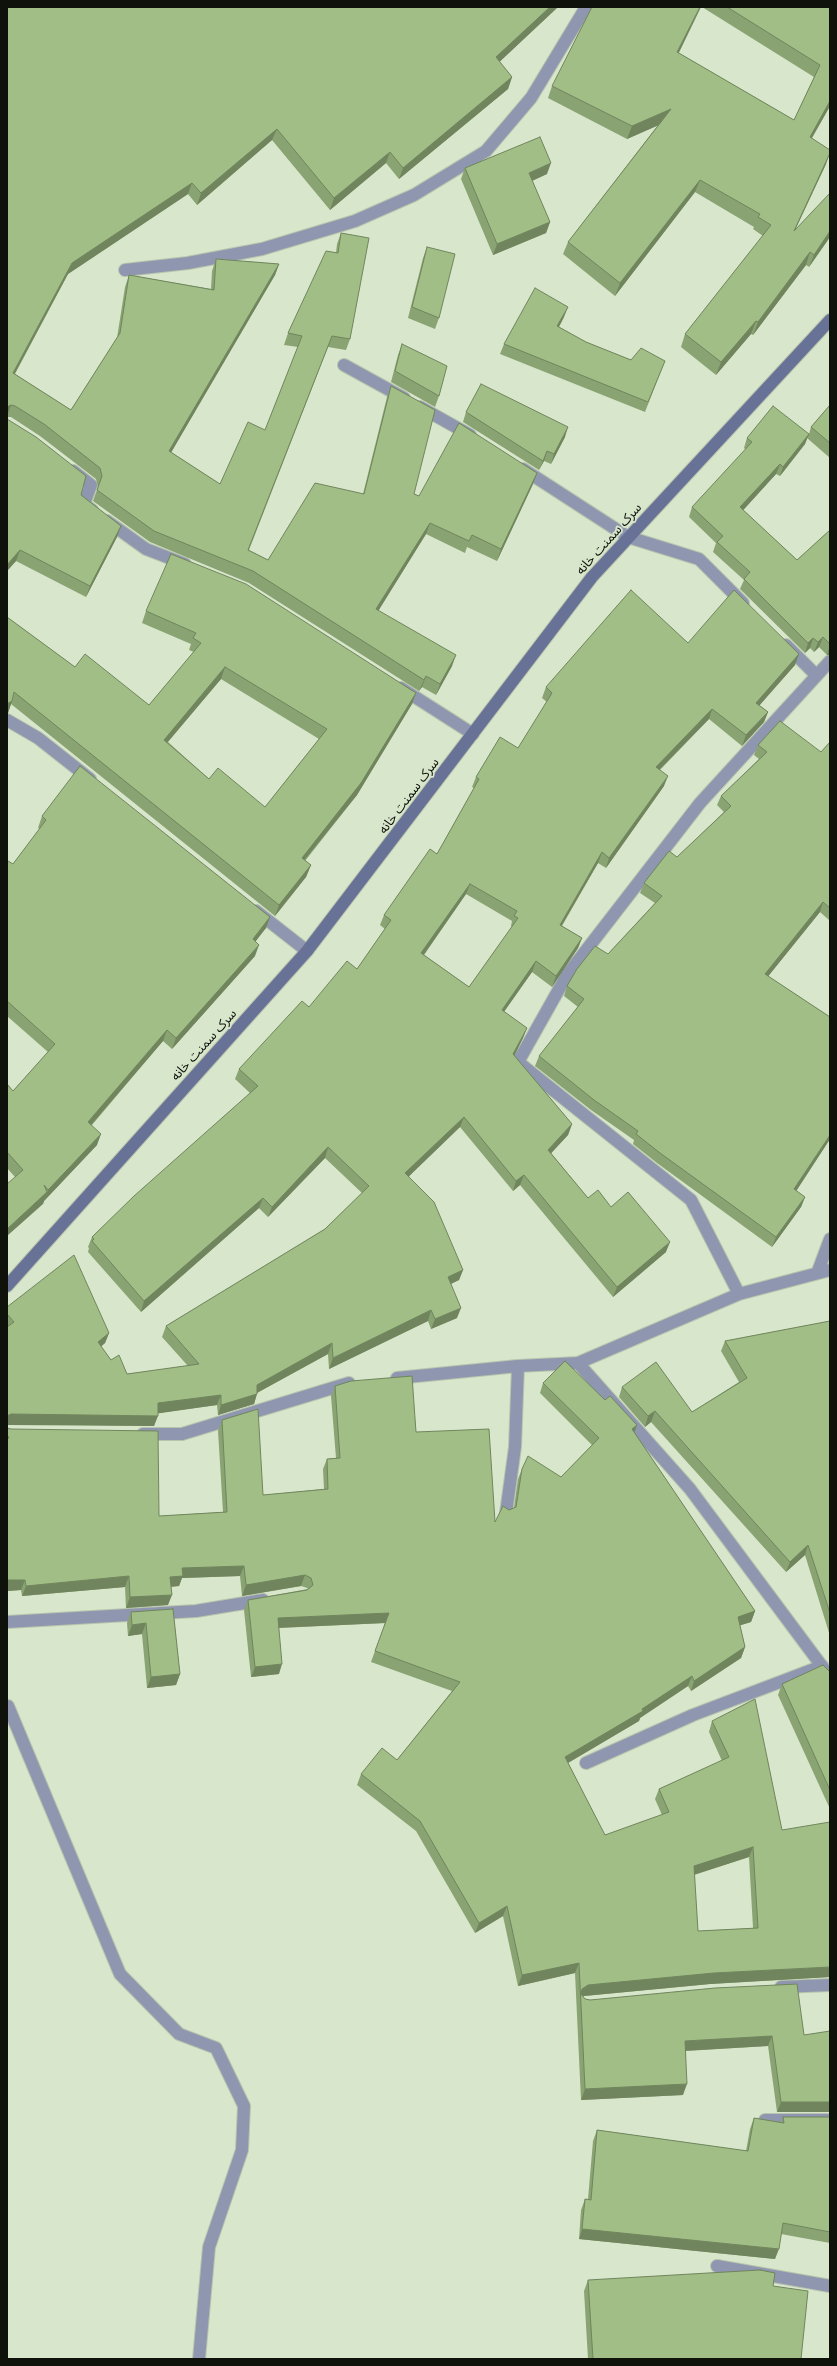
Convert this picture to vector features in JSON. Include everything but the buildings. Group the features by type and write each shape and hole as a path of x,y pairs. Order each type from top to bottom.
{"street":[{"path":"125,270 188,263 262,249 354,221 414,195 486,151 531,98 586,7"},
{"name":"سرک سمنت خانه","path":"7,1286 307,951 592,577 830,320"},
{"path":"344,364 479,441"},
{"path":"60,461 91,485 84,504 146,549 195,569"},
{"path":"511,462 628,537 699,559 749,609"},
{"path":"777,637 816,675"},
{"path":"739,1294 691,1200 518,1062 567,975 695,809 830,661"},
{"path":"392,682 473,734"},
{"path":"7,720 38,738 101,788"},
{"path":"245,901 307,951"},
{"path":"385,1380 518,1366 578,1362 739,1294 824,1270 830,1239"},
{"path":"578,1362 690,1489 830,1677"},
{"path":"506,1513 515,1447 518,1366"},
{"path":"134,1434 182,1434 346,1384 361,1382"},
{"path":"7,1622 196,1611 272,1598"},
{"path":"586,1763 693,1714 822,1666"},
{"path":"8,1706 120,1974 179,2034 216,2048 244,2106 242,2150 209,2247 200,2359"},
{"path":"766,1988 830,1985"},
{"path":"766,2120 830,2120"},
{"path":"717,2266 830,2286"}]}
